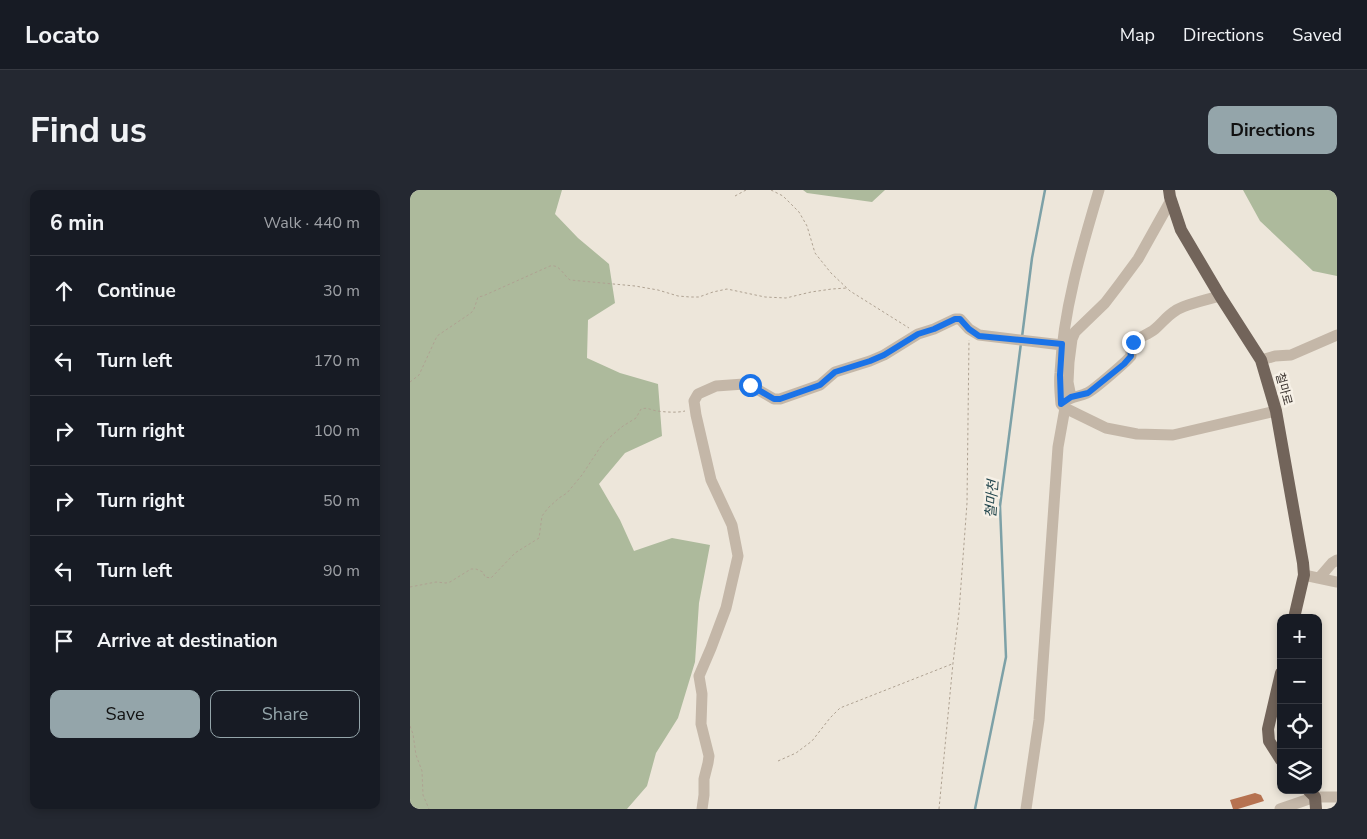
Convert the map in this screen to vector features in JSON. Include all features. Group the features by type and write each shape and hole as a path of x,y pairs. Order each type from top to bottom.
{"main road":[{"name":"철마로","path":"1170,195 1180,230 1261,360 1276,411 1304,575 1295,614"},
{"path":"1277,690 1268,729 1268,741 1277,754"}],"street":[{"path":"1098,190 1084,236 1059,344 1060,375 1066,403 1106,428 1137,434 1173,435 1276,411"},
{"path":"1026,809 1039,720 1058,447 1066,403 1072,339 1076,332 1105,303 1138,259 1170,195"},
{"path":"1066,403 1088,393 1124,364 1131,356 1130,350 1133,342 1155,329 1176,310 1220,296"},
{"path":"702,809 704,779 709,756 701,724 702,694 699,676 726,608 738,556 732,525 711,480 694,403 698,394 716,386 744,384 750,385 774,399 780,399 820,385 835,372 877,358 918,334 955,319 960,319 974,332 1059,344"},
{"path":"1261,360 1291,355 1337,334"},
{"path":"1319,578 1337,560"},
{"path":"1304,575 1337,582"},
{"path":"1280,809 1313,799 1337,797"}],"path":[{"path":"736,196 746,190"},
{"path":"771,190 783,196 799,212 807,226 815,253 831,273 847,288 918,334"},
{"path":"410,382 419,375 437,336 471,313 478,297 553,265 558,267 570,280 635,286 690,297 699,297 727,289 765,297 786,298 811,292 847,288"},
{"path":"939,809 959,612 967,503 974,332"},
{"path":"410,587 436,582 450,582 471,569 476,569 482,572 485,577 491,578 514,553 539,538 542,516 548,508 567,493 582,475 603,443 636,418 641,409 682,412 691,409 694,403"},
{"path":"778,761 796,753 812,741 840,708 953,664"},
{"path":"410,726 416,755 422,771 423,795 429,809"}],"green space":[{"path":"410,190 562,190 555,214 578,238 609,264 615,303 588,320 587,358 620,373 658,384 662,436 625,453 599,484 620,520 634,551 672,538 710,545 699,603 695,662 678,718 656,753 647,786 627,809 410,809"},
{"path":"803,190 885,190 872,202 807,193"},
{"path":"1243,190 1337,190 1337,276 1313,271 1260,221"}],"building":[{"path":"1255,793 1261,795 1264,801 1233,809 1230,800"}],"waterway":[{"name":"철마천","path":"1022,337 1032,258 1045,190"},
{"name":"철마천","path":"975,809 1006,657 1000,506 1021,343"}],"route":[{"path":"750,385 774,399 780,399 820,385 835,372 870,361 884,355 918,334 955,319 960,319 979,336 1062,344 1061,404 1071,397 1088,393 1130,359 1130,350 1133,342"}]}
